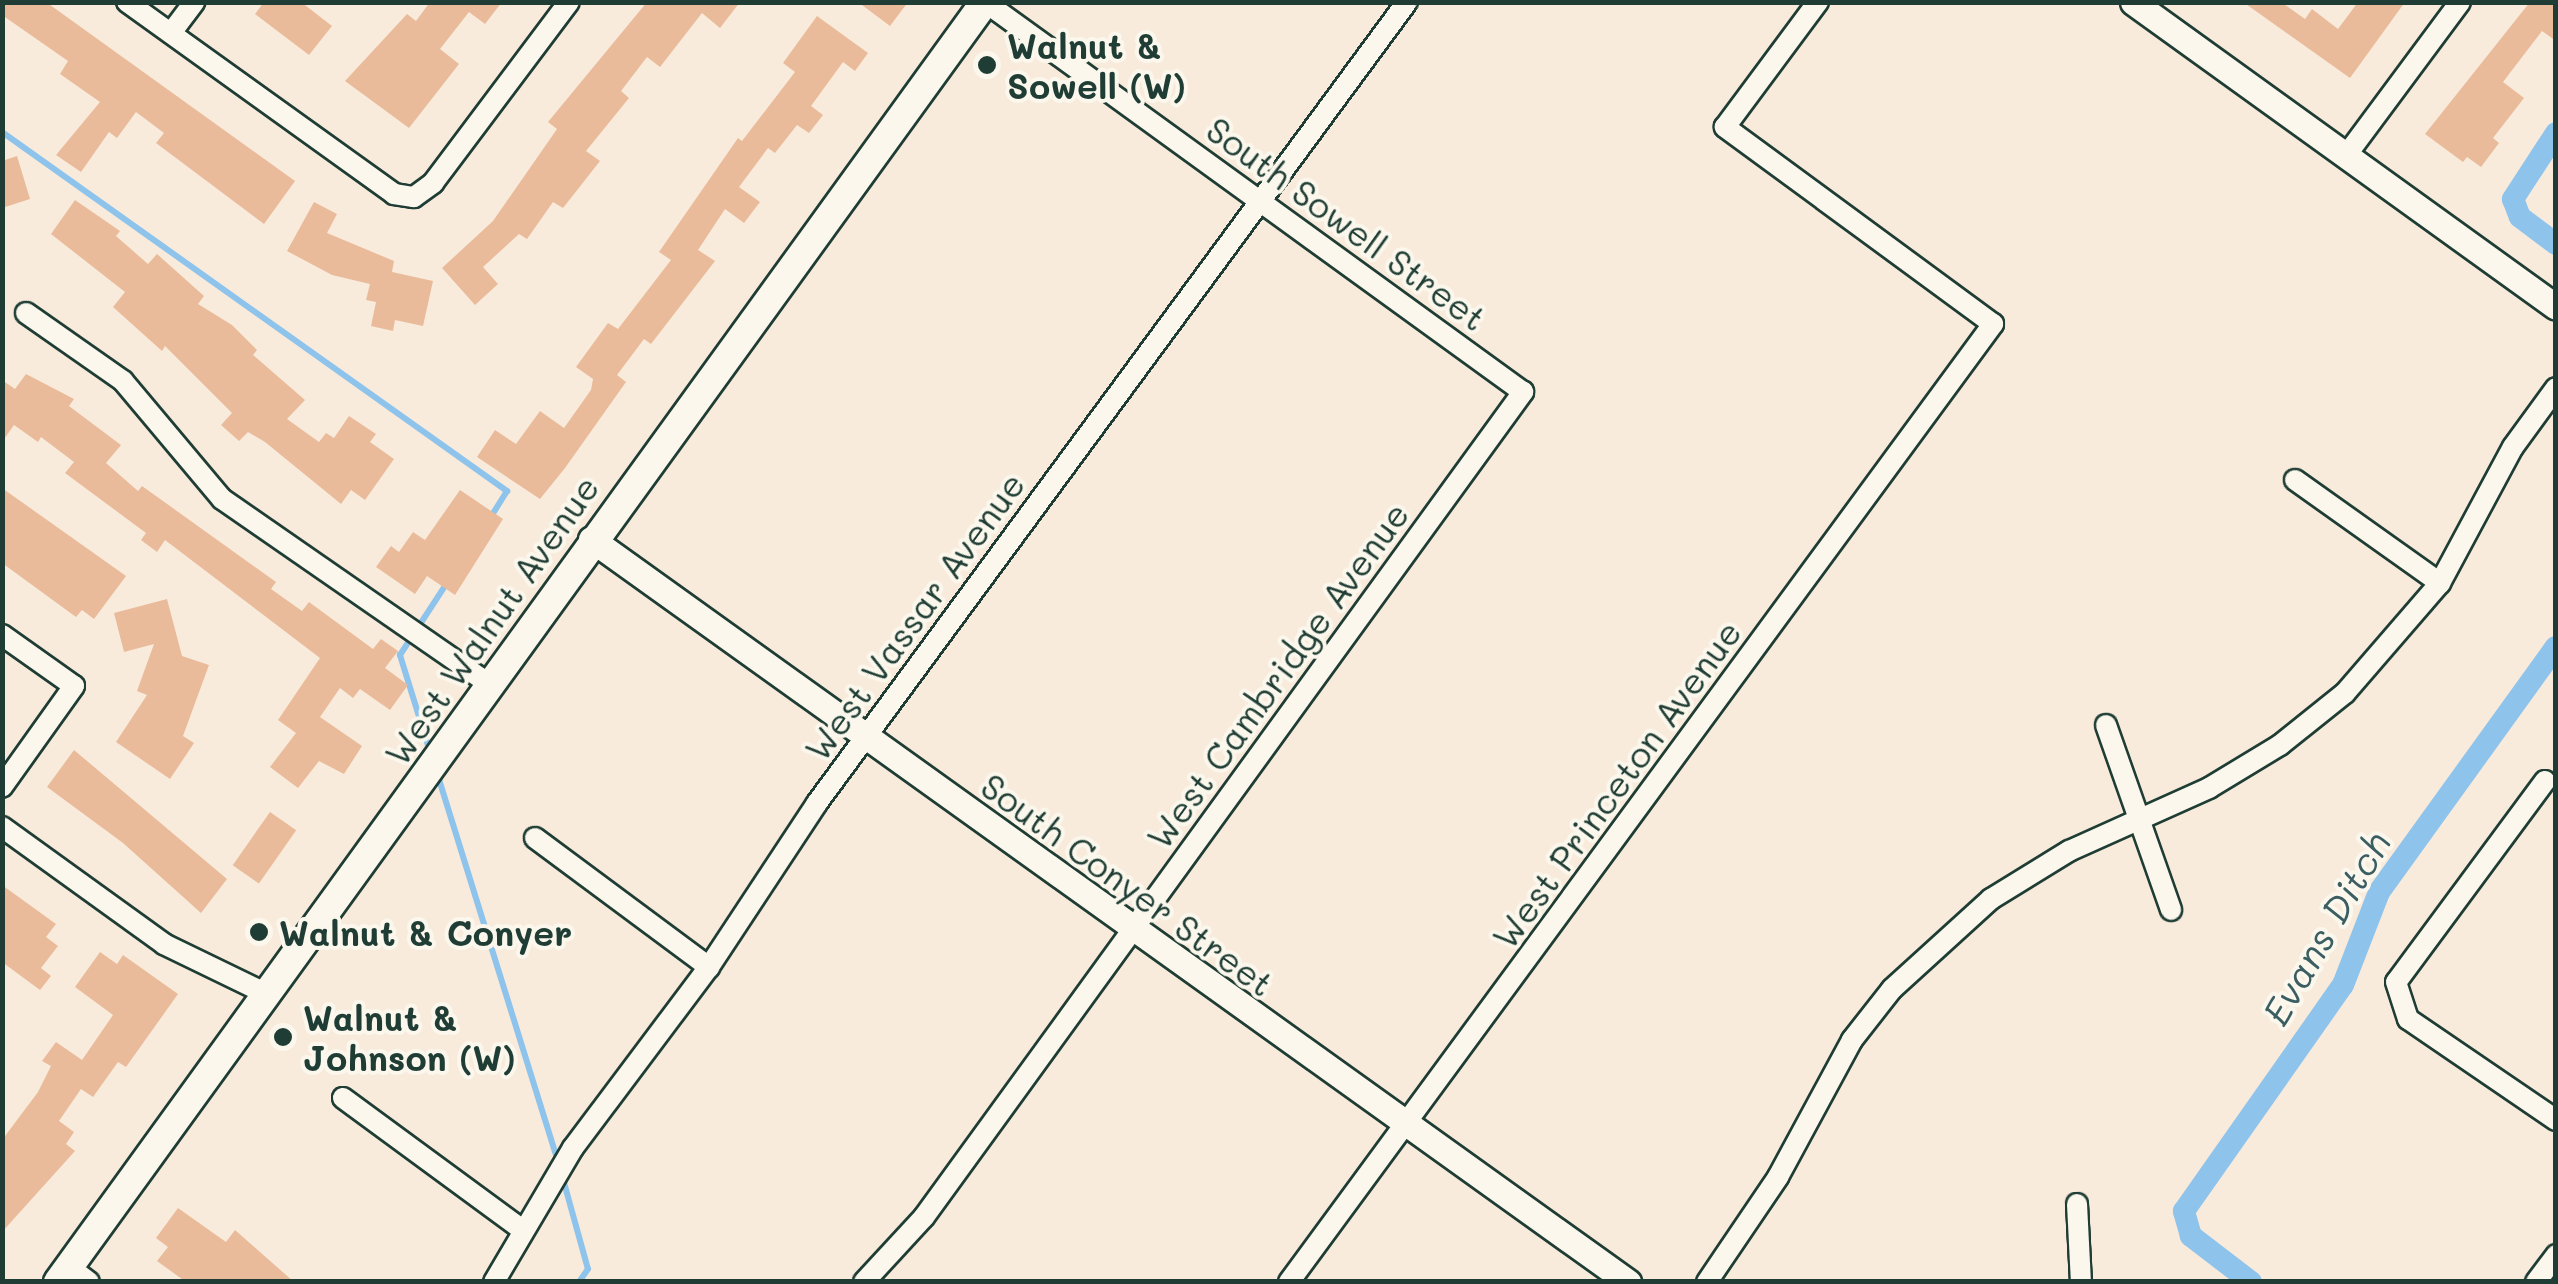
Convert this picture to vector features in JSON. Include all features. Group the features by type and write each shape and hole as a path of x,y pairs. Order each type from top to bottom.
{"main road":[{"name":"West Walnut Avenue","path":"72,1277 592,540 985,2"}],"street":[{"path":"127,2 394,194 414,197 433,183 569,2"},
{"path":"171,34 194,2"},
{"name":"South Sowell Street","path":"985,2 1524,392"},
{"name":"West Vassar Avenue","path":"494,1282 520,1228 709,967 865,738 1407,2"},
{"name":"West Princeton Avenue","path":"1289,1282 1993,324 1725,127 1818,2"},
{"path":"2345,158 2460,2"},
{"path":"2138,4 2345,158 2556,307"},
{"path":"26,313 123,382 222,499 491,686"},
{"path":"1707,1282 1778,1177 1852,1040 1892,988 1991,899 2069,851 2209,788 2293,734 2359,680 2440,583 2513,447 2556,388"},
{"name":"West Cambridge Avenue","path":"864,1282 924,1217 1524,392"},
{"path":"2296,480 2440,583"},
{"name":"South Conyer Street","path":"592,540 1131,931 1628,1282"},
{"path":"2,635 74,686 2,787"},
{"path":"2106,726 2171,910"},
{"path":"2545,781 2396,982 2408,1019 2556,1120"},
{"path":"2,828 164,944 269,995"},
{"path":"535,838 709,967"},
{"path":"343,1098 520,1228"},
{"path":"2077,1204 2081,1282"},
{"path":"2536,1282 2556,1255"}],"building":[{"path":"2,2 46,2 295,181 264,224 156,143 164,133 136,112 117,138 109,132 81,172 56,155 100,102 60,74 68,61 2,15"},
{"path":"264,2 301,2 332,26 309,55 255,14"},
{"path":"430,2 502,2 485,24 469,12 440,49 459,64 409,128 345,81 407,14 416,21"},
{"path":"647,2 740,2 720,28 702,13 660,67 647,57 621,91 629,98 586,151 600,161 563,208 553,202 527,239 519,234 483,267 498,284 475,305 442,268 493,221 557,129 548,122"},
{"path":"858,2 908,2 890,26"},
{"path":"2243,2 2281,2 2305,19 2312,9 2338,29 2358,2 2405,2 2350,78"},
{"path":"2530,2 2556,2 2556,41 2542,31 2503,82 2524,98 2493,138 2499,143 2481,167 2467,157 2463,162 2425,134"},
{"path":"817,16 868,53 855,71 843,62 811,106 823,115 809,133 797,125 775,153 768,148 739,187 760,202 744,223 725,209 698,250 715,261 651,344 644,339 617,375 626,382 565,468 540,499 477,457 495,430 516,444 540,411 564,428 591,390 593,379 576,367 608,323 618,329 671,260 659,252 738,138 742,141 795,72 783,63"},
{"path":"17,156 30,199 2,208 2,161"},
{"path":"75,200 120,231 116,236 148,264 157,254 204,296 198,304 232,325 257,350 253,355 305,400 287,419 319,442 326,433 334,438 349,416 376,434 370,442 394,459 365,500 351,490 341,504 265,442 248,432 239,441 221,425 232,413 165,346 162,351 113,307 125,292 51,234"},
{"path":"314,202 337,214 327,233 394,261 392,272 433,281 423,326 395,320 393,331 371,326 376,302 366,300 370,284 332,275 287,251"},
{"path":"26,374 74,399 69,406 121,445 106,463 138,491 142,486 276,582 271,589 302,611 309,602 373,649 381,639 398,651 385,668 408,685 390,710 360,689 353,698 340,688 320,717 362,746 344,774 319,761 298,788 270,767 296,733 278,720 320,658 165,540 157,552 141,540 146,533 65,473 74,462 41,437 38,442 14,425 2,442 2,380 15,389"},
{"path":"2,488 126,576 94,619 82,610 76,617 2,563"},
{"path":"460,490 503,519 455,595 427,576 415,594 376,567 391,546 399,552 413,532 425,540"},
{"path":"167,599 182,656 209,665 183,736 194,743 170,779 116,742 147,695 137,691 154,644 124,652 114,613"},
{"path":"74,750 227,879 201,913 123,843 47,787"},
{"path":"270,812 296,830 259,884 233,865"},
{"path":"2,885 56,924 46,937 58,946 41,968 51,976 40,990 2,962"},
{"path":"100,952 117,964 123,955 178,994 126,1067 118,1062 93,1097 81,1089 59,1121 74,1132 66,1144 75,1151 2,1232 2,1140 38,1092 51,1066 42,1061 56,1042 82,1060 113,1015 75,987"},
{"path":"178,1208 226,1242 235,1230 294,1282 186,1282 157,1261 168,1247 156,1238"}],"waterway":[{"path":"2,132 507,491 490,518"},
{"name":"Evans Ditch","path":"2556,133 2513,199 2520,217 2556,244"},
{"path":"430,752 400,655 447,583"},
{"name":"Evans Ditch","path":"2251,1282 2191,1236 2184,1211 2343,985 2379,892 2556,647"},
{"path":"437,773 558,1162"},
{"path":"563,1179 588,1269 579,1282"}],"place":[{"name":"Walnut & Sowell (W)","path":"987,65"},
{"name":"Walnut & Conyer","path":"259,932"},
{"name":"Walnut & Johnson (W)","path":"283,1037"}]}
